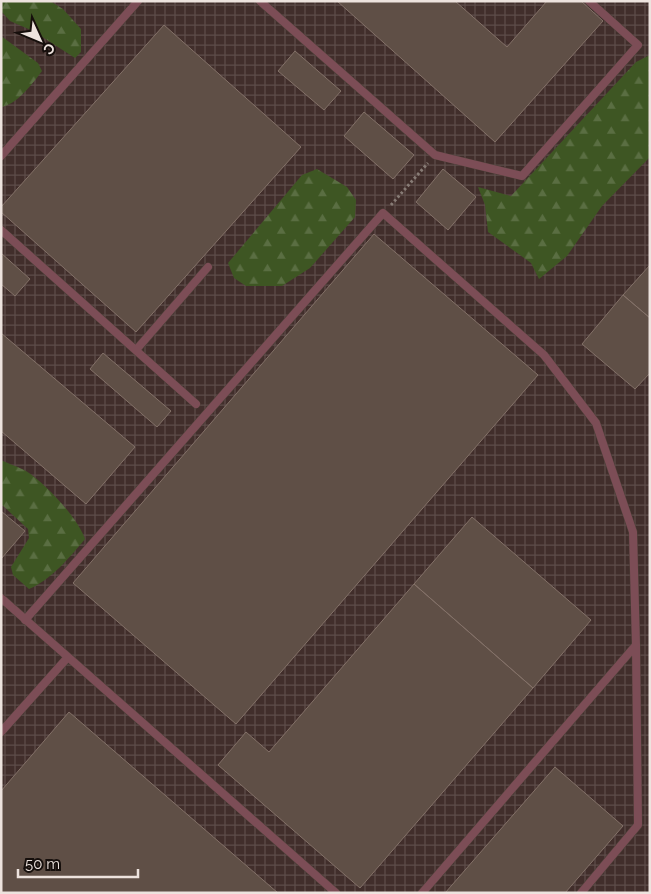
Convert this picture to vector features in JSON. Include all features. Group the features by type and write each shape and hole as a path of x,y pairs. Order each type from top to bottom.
{"lane":[{"path":"1,156 138,1"},
{"path":"260,1 435,155 522,176 638,45 589,1"},
{"path":"25,620 383,213 544,355 596,423 633,532 638,825 581,893"},
{"path":"1,230 196,404"},
{"path":"136,350 208,267"},
{"path":"1,598 336,893"},
{"path":"422,893 636,646"},
{"path":"1,732 68,657"}],"path":[{"path":"383,213 435,155"}],"shaded area":[{"path":"1,1 650,1 650,893 1,893"}],"green space":[{"path":"1,1 50,1 63,9 81,29 81,52 75,58 33,31 10,21 1,11"},
{"path":"1,36 38,63 42,71 19,98 1,107"},
{"path":"650,55 650,157 602,206 567,256 539,279 531,263 488,232 485,205 478,187 511,196 636,62"},
{"path":"317,169 347,187 356,200 355,217 310,268 282,286 246,286 234,278 228,263 302,175"},
{"path":"1,460 26,471 42,484 76,521 85,539 52,574 29,589 13,575 11,567 29,538 28,529 1,504"}],"building":[{"path":"337,1 455,1 507,47 547,1 581,1 603,21 495,142"},
{"path":"164,25 301,147 136,332 1,212 1,207"},
{"path":"295,51 341,91 324,110 278,71"},
{"path":"364,112 414,155 393,179 344,136"},
{"path":"443,169 476,197 448,230 416,202"},
{"path":"374,234 538,375 236,724 73,583"},
{"path":"1,253 30,279 15,296 1,284"},
{"path":"650,265 650,318 623,295"},
{"path":"623,295 650,318 650,373 635,389 582,344"},
{"path":"1,333 135,447 86,504 1,431"},
{"path":"103,353 171,411 157,427 90,369"},
{"path":"1,511 25,531 1,559"},
{"path":"472,517 591,620 533,688 414,584"},
{"path":"414,584 533,688 360,888 218,765 246,732 269,752"},
{"path":"69,712 278,893 1,893 1,791"},
{"path":"555,767 623,826 565,893 445,893"}]}
